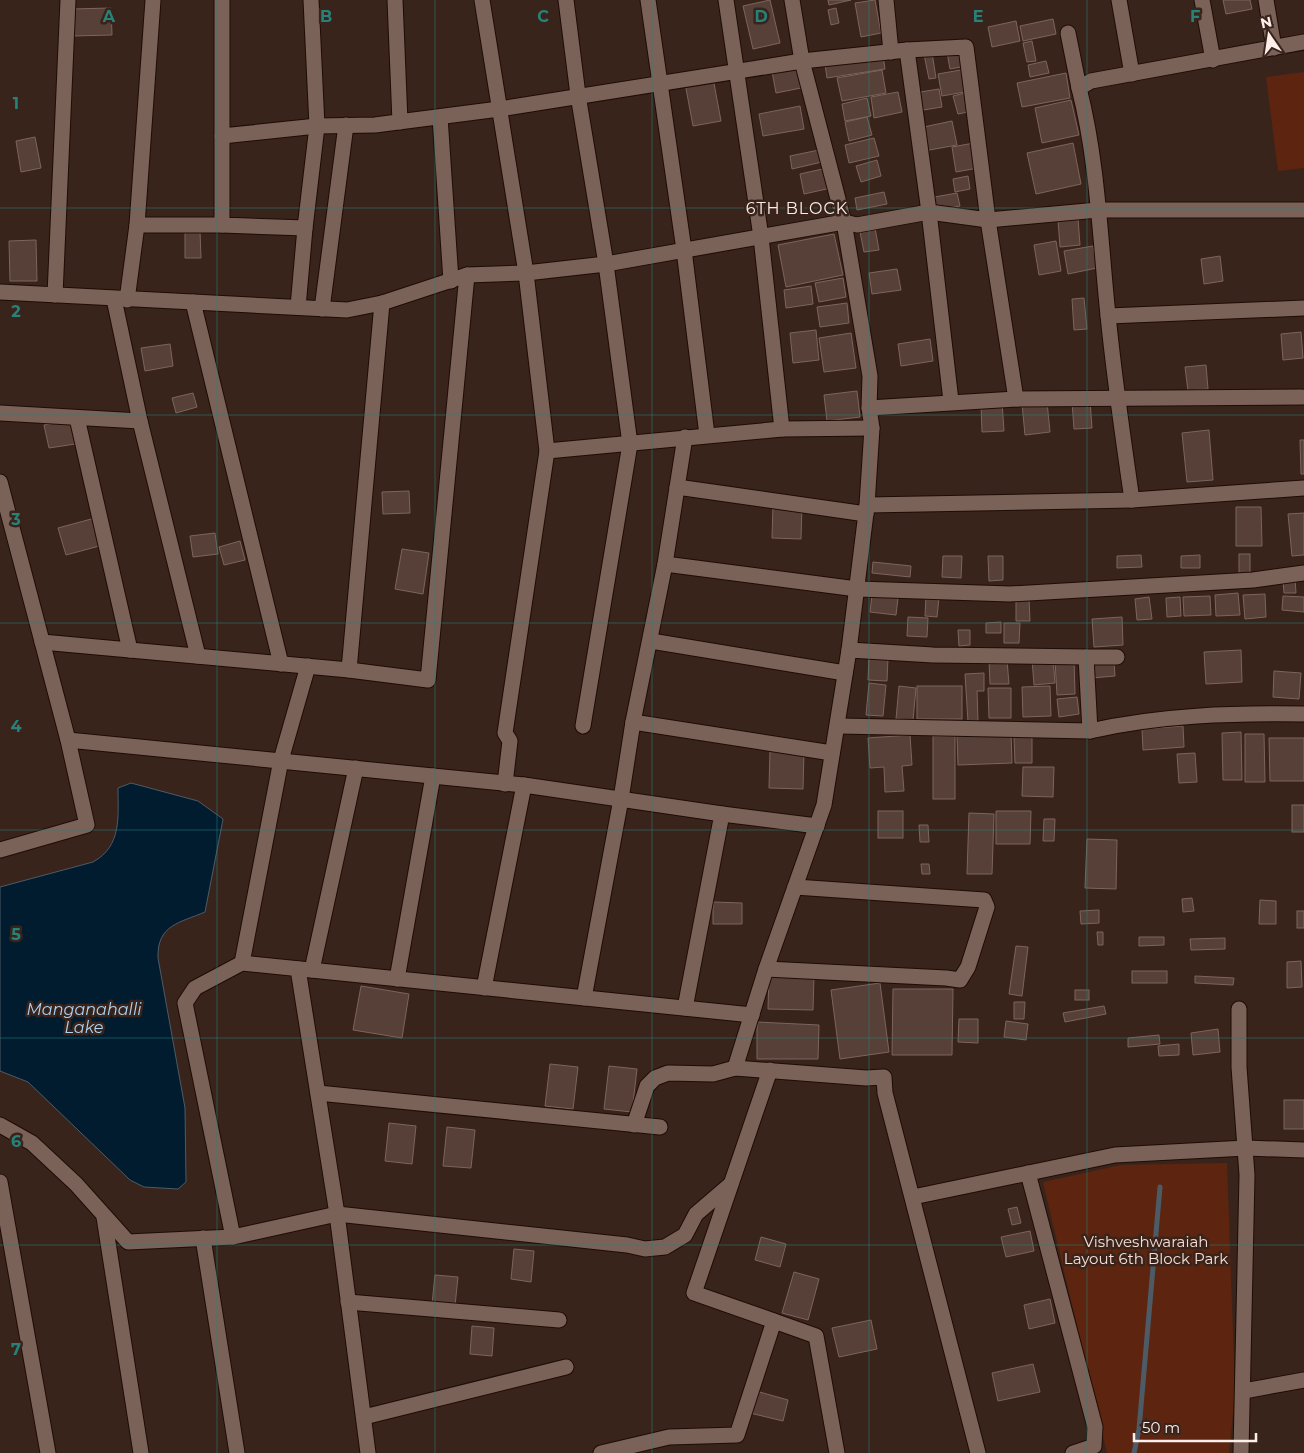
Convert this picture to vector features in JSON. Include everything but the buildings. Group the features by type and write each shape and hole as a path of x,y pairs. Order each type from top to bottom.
{"street":[{"path":"55,295 68,0"},
{"path":"152,0 137,225 120,299 140,421 198,656"},
{"path":"222,0 222,224"},
{"path":"298,308 317,126 311,0"},
{"path":"395,0 400,122"},
{"path":"482,0 526,273 547,451 505,733 510,741 505,784"},
{"path":"566,0 578,95 606,264 630,444 583,726"},
{"path":"648,0 684,250 707,435"},
{"path":"726,0 761,237 782,430"},
{"path":"735,1068 766,969 824,804 832,753 839,726 857,589 866,509 872,428 869,408 870,376 844,222 802,61 792,0"},
{"path":"886,0 890,52"},
{"path":"1119,0 1132,74"},
{"path":"1202,0 1213,60"},
{"path":"1266,0 1274,48"},
{"path":"1068,33 1085,110 1098,210 1117,397 1132,500"},
{"path":"1079,88 1091,80 1213,60 1304,42"},
{"path":"222,136 317,126 400,122 499,109 802,61 906,50 966,47 988,220 1016,399"},
{"path":"906,50 929,212 951,402"},
{"path":"440,117 451,281"},
{"path":"322,309 346,125"},
{"path":"0,292 347,310 382,303 467,275 526,273 606,264 844,222 857,225 929,212 988,220 1098,210 1304,210"},
{"path":"137,225 222,224 305,228"},
{"path":"42,642 349,670 428,680 467,275"},
{"path":"193,302 281,664"},
{"path":"349,670 382,303"},
{"path":"1108,316 1304,308"},
{"path":"869,408 1016,399 1302,397"},
{"path":"0,413 140,421"},
{"path":"77,418 130,650"},
{"path":"547,451 707,435 782,430 872,428"},
{"path":"584,998 621,799 633,722 651,641 665,564 684,437"},
{"path":"0,482 68,740 88,825 0,850"},
{"path":"677,487 866,509 1132,500 1304,488"},
{"path":"665,564 857,589 1010,594 1253,580 1304,573"},
{"path":"651,641 845,673"},
{"path":"849,650 933,655 1117,658"},
{"path":"1086,657 1090,731"},
{"path":"242,963 281,760 308,666"},
{"path":"839,726 1090,731 1112,726 1230,713 1304,714"},
{"path":"633,722 832,753"},
{"path":"68,740 524,785 817,826"},
{"path":"356,768 305,970 318,1093 368,1453"},
{"path":"397,979 433,776"},
{"path":"484,988 524,785"},
{"path":"685,1008 722,814"},
{"path":"766,969 960,980 968,967 987,907 984,900 795,887"},
{"path":"234,1237 185,1003 195,988 242,963 752,1015"},
{"path":"1239,1009 1239,1067 1246,1148 1244,1391 1241,1453"},
{"path":"634,1125 647,1086 655,1078 668,1073 713,1074 735,1068 884,1077 885,1093 978,1453"},
{"path":"770,1070 694,1293 816,1336 837,1453"},
{"path":"318,1093 660,1127"},
{"path":"0,1126 32,1143 76,1184 128,1242 234,1237 336,1214 627,1245 645,1250 665,1247 685,1235 696,1214 731,1184"},
{"path":"913,1197 1114,1155 1246,1148 1304,1150"},
{"path":"1028,1173 1094,1428 1094,1446 1073,1453"},
{"path":"0,1182 48,1453"},
{"path":"104,1217 141,1453"},
{"path":"204,1238 237,1453"},
{"path":"348,1302 560,1320"},
{"path":"601,1453 669,1437 737,1435 774,1321"},
{"path":"364,1417 566,1367"},
{"path":"1244,1391 1304,1380"}],"green space":[{"path":"1304,72 1304,168 1278,171 1266,77"},
{"name":"Vishveshwaraiah Layout 6th Block Park","path":"1227,1163 1235,1393 1229,1453 1107,1453 1043,1182 1121,1165"}],"water":[{"name":"Manganahalli Lake","path":"131,783 198,801 223,819 205,912 171,927 161,938 159,947 158,958 185,1108 186,1182 178,1189 144,1187 130,1180 28,1082 0,1071 0,887 93,862 102,855 114,839 118,820 118,788"}],"waterway":[{"path":"1134,1453 1139,1429 1160,1187"}],"district":[{"name":"6TH BLOCK","path":"797,208"}]}
